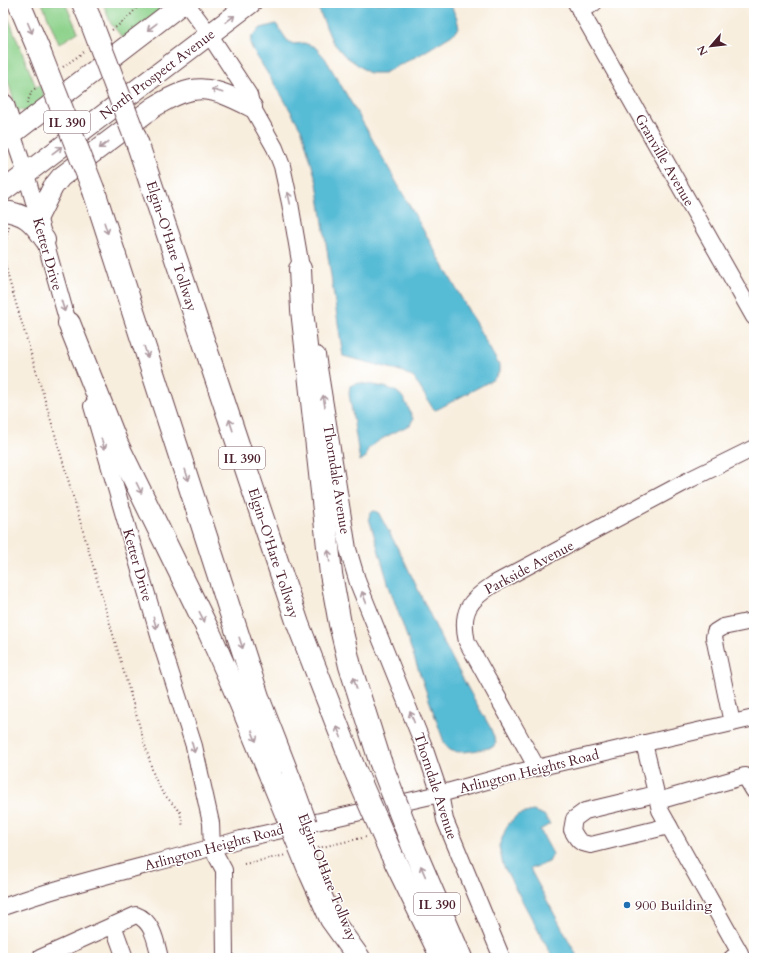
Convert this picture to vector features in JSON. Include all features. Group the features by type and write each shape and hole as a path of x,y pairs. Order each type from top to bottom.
{"highway":[{"name":"Elgin-O'Hare Tollway","path":"19,3 40,52 94,191 259,700 280,779 317,870 360,958"},
{"name":"Elgin-O'Hare Tollway","path":"87,11 138,144 298,624 354,768 391,854 442,958"},
{"path":"3,105 8,137"},
{"name":"IL 390","path":"300,269 302,310 331,574 340,624 350,666 380,761 414,849 461,958"},
{"path":"69,323 117,444 210,634 240,702 280,779"}],"main road":[{"path":"8,137 183,3"},
{"name":"North Prospect Avenue","path":"3,191 250,3"},
{"path":"38,217 53,187 61,178 154,107 170,97 196,89 210,89 228,95 252,107"},
{"path":"6,217 12,212 29,220 36,225 44,240"}],"street":[{"name":"Thorndale Avenue","path":"186,3 209,34 249,95 252,107 275,148 282,166 290,203 300,269 310,309 348,549 358,583 423,744 440,794 445,820 502,958"},
{"name":"Granville Avenue","path":"583,6 754,316"},
{"name":"Ketter Drive","path":"8,137 26,174 162,646 194,746 211,823 212,848 224,870 225,958"},
{"name":"Parkside Avenue","path":"537,768 467,642 464,620 468,607 480,593 494,584 692,479 754,448"},
{"path":"732,723 714,637 715,632 723,627 747,622"},
{"name":"Arlington Heights Road","path":"3,907 41,893 273,831 440,794 537,768 754,718"},
{"path":"644,743 660,810 742,955"},
{"path":"669,826 591,845 582,844 577,840 572,830 574,818 584,811 657,798 746,776 754,791"},
{"path":"40,958 136,915 143,917 154,932 160,958"},
{"path":"114,925 125,958"}],"path":[{"path":"109,32 136,10 140,3"},
{"path":"59,70 90,46"},
{"path":"25,107 32,91 40,85"},
{"path":"6,217 4,263 154,776 162,792 180,812 183,826"},
{"path":"313,849 366,837"},
{"path":"244,864 290,854"}],"green space":[{"path":"42,3 65,3 78,32 59,44"},
{"path":"103,3 163,3 160,10 124,39 111,24"},
{"path":"3,5 36,87 40,85 45,98 26,112 20,110 17,112 3,63"}],"water":[{"path":"316,3 450,3 459,28 452,35 421,54 384,73 369,73 344,55 332,41"},
{"path":"276,24 287,40 293,44 304,43 315,47 325,58 499,365 499,372 494,379 438,409 435,410 432,407 414,378 401,371 343,356 317,183 302,131 250,43 252,36 261,28"},
{"path":"360,383 384,387 400,394 405,400 413,419 410,425 387,436 370,447 367,451 366,457 360,461 349,393 350,386"},
{"path":"374,511 378,512 404,560 441,638 490,727 496,742 493,747 458,752 450,750 444,742 389,586 369,518 370,513"},
{"path":"533,811 544,815 550,824 540,830 553,854 549,862 530,869 578,958 553,958 503,865 499,846 507,826 517,815"}],"place":[{"name":"900 Building","path":"627,905"}]}
